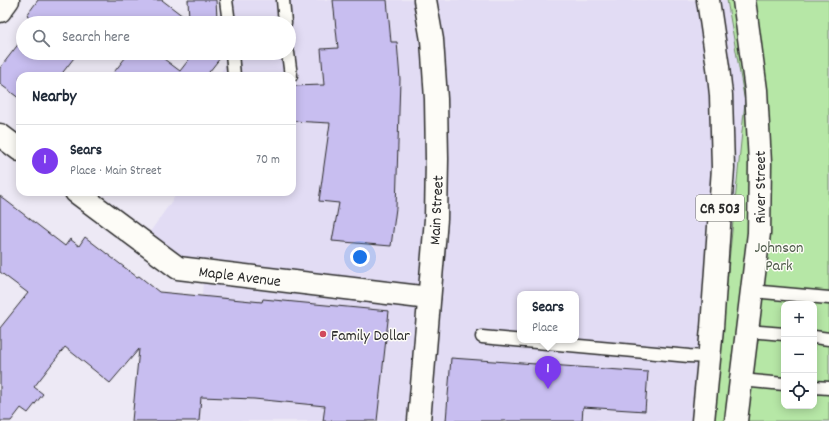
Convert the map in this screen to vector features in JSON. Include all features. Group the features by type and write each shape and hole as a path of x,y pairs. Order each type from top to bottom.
{"main road":[{"path":"0,11 8,0"},
{"name":"Main Street","path":"419,421 436,219 438,159 432,40 425,0"},
{"name":"CR 503","path":"702,421 712,328 723,168 720,88 708,0"},
{"name":"River Street","path":"736,421 759,234 760,163 756,90 744,0"},
{"path":"0,135 16,147"},
{"name":"Maple Avenue","path":"81,196 178,268 429,298"}],"lane":[{"path":"226,0 228,16"},
{"path":"283,0 284,16"},
{"path":"233,60 234,72"},
{"path":"289,60 290,72"},
{"path":"752,291 829,298"},
{"path":"747,331 781,334"},
{"path":"482,337 517,340"},
{"path":"817,337 829,338"},
{"path":"547,343 708,357"},
{"path":"741,380 781,384"},
{"path":"817,387 829,388"}],"shaded area":[{"path":"218,0 726,0 734,26 743,77 746,128 716,421 191,421 204,271 143,242 175,196 296,196 296,72 221,72 225,66 225,60 296,60 296,16 220,16"}],"green space":[{"name":"Johnson Park","path":"727,0 829,0 829,421 713,421 745,102"}],"building":[{"path":"38,0 162,0 183,16 28,16 27,15"},
{"path":"188,0 216,0 217,16 189,16"},
{"path":"333,0 387,0 391,42 397,42 400,79 396,208 391,246 332,241 339,203 319,201 330,123 296,121 296,86 324,85 321,49 338,48"},
{"path":"16,47 16,60 72,60 63,72 16,72 16,96 0,84 0,68"},
{"path":"124,60 165,60 180,71 189,60 219,60 209,72 114,72"},
{"path":"0,196 65,246 70,239 79,246 85,237 159,292 262,302 263,299 389,311 377,421 323,421 325,406 254,399 201,397 199,421 132,421 139,349 110,383 65,347 34,387 43,394 28,413 21,408 11,421 0,421 0,328 28,293 0,272"},
{"path":"451,358 648,372 645,411 583,407 582,421 446,421"}],"place":[{"name":"Family Dollar","path":"323,334"},
{"name":"Sears","path":"548,389"}]}
